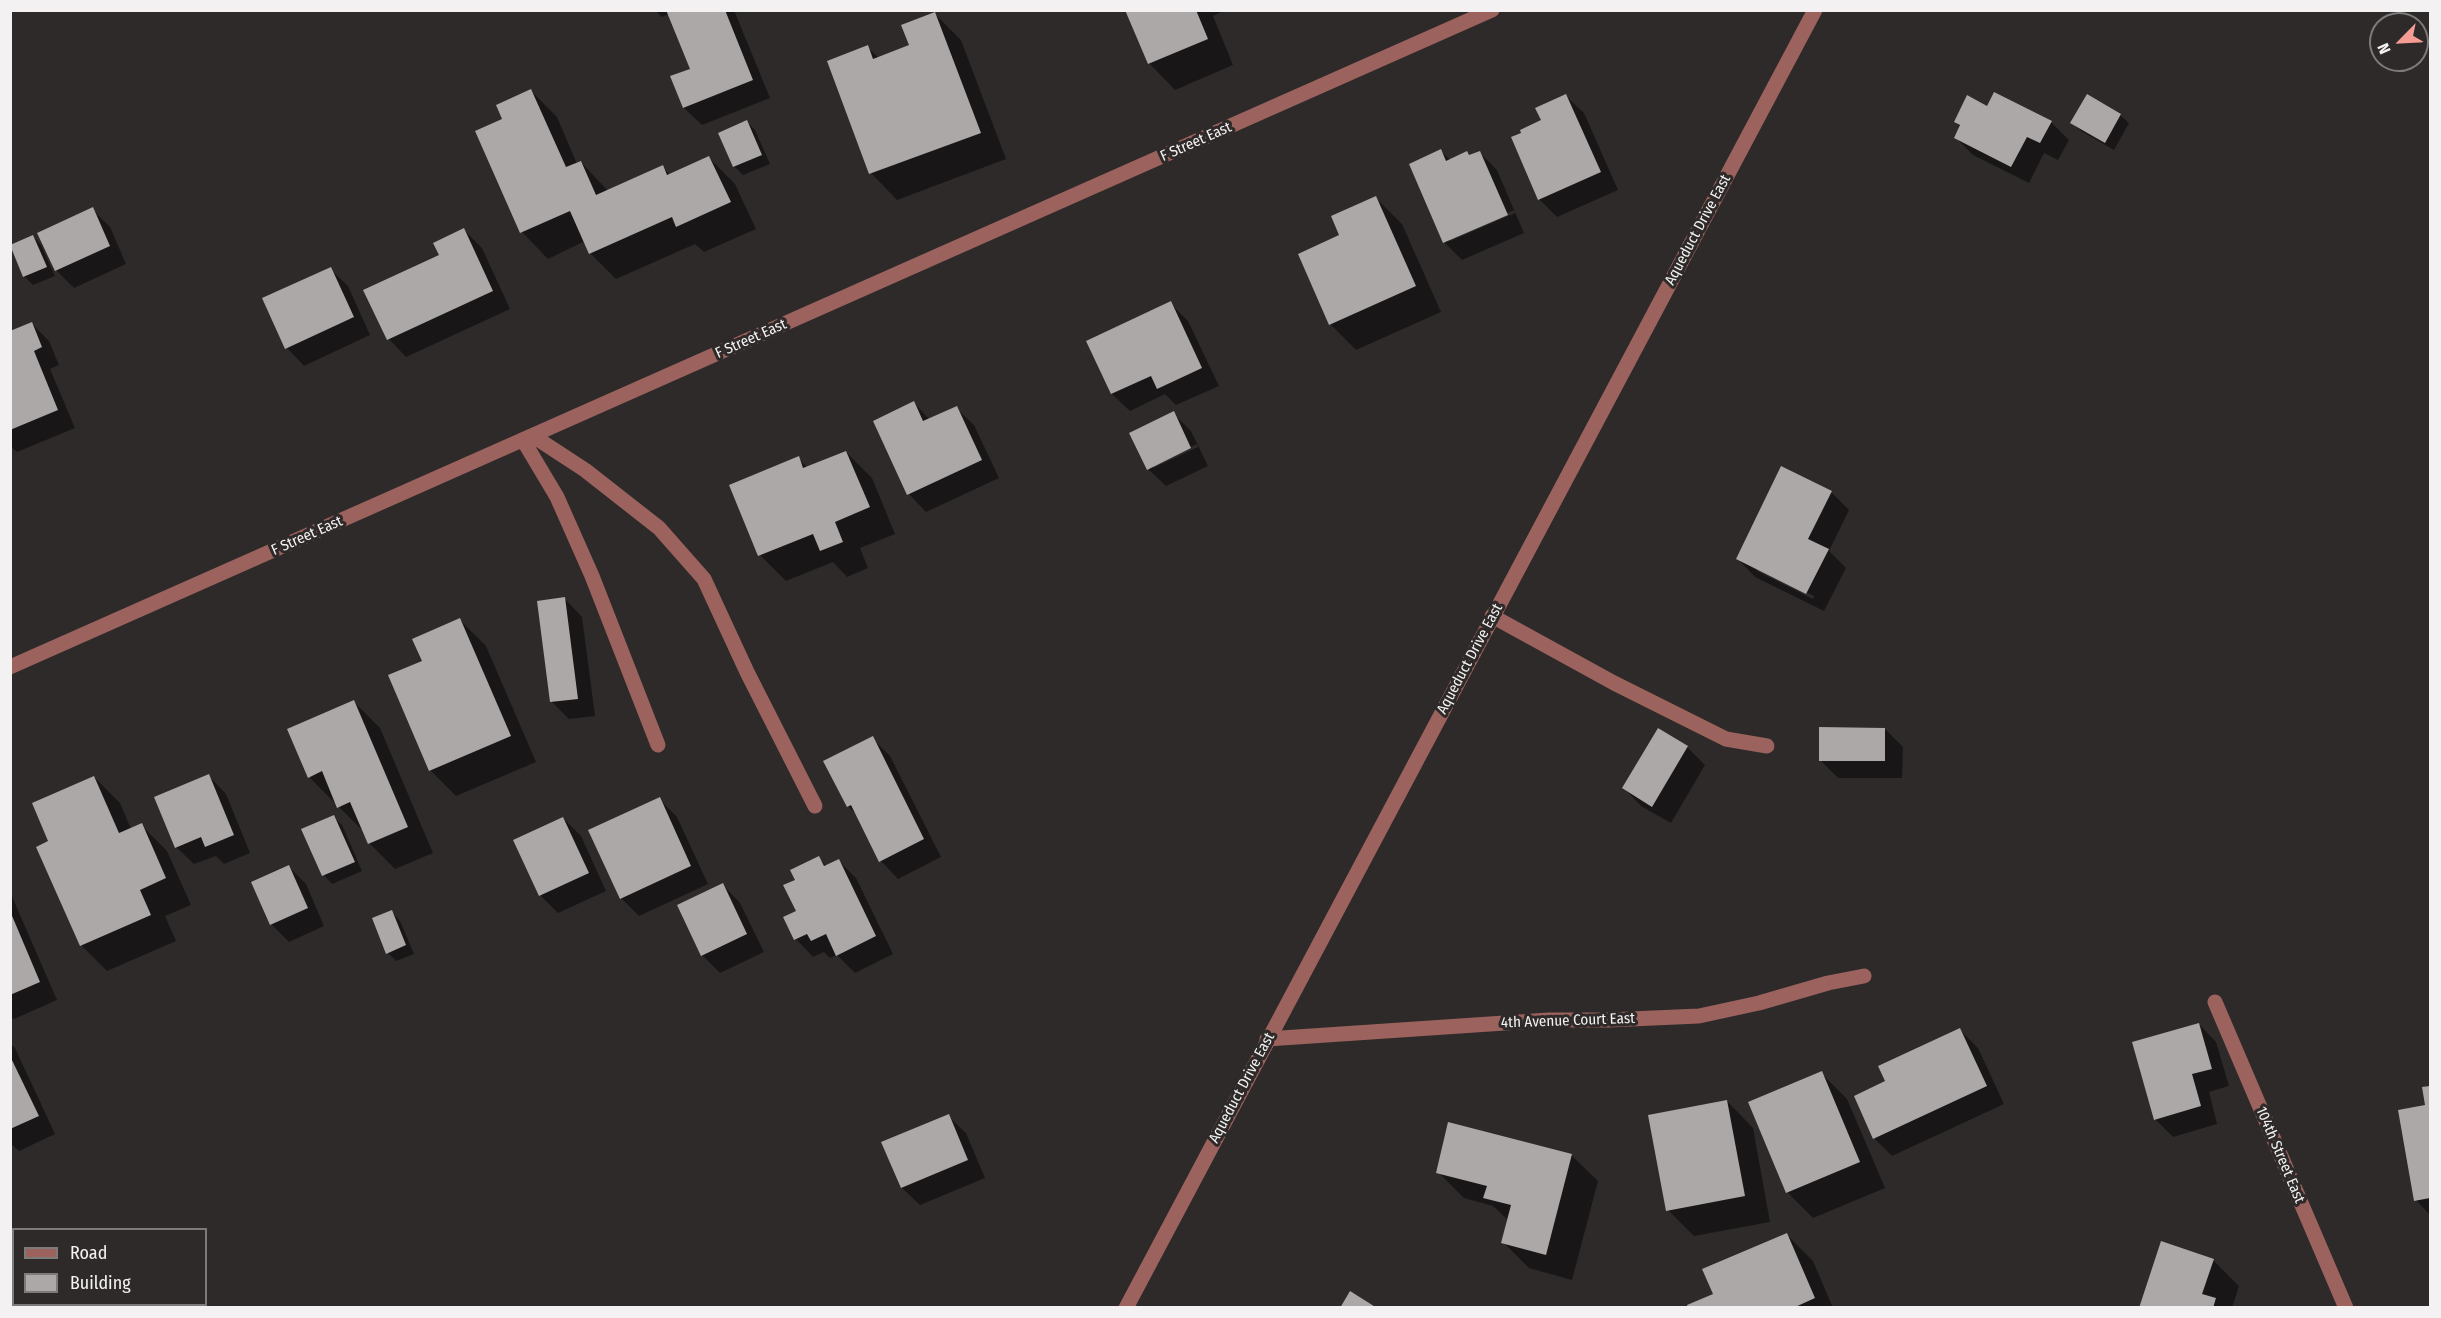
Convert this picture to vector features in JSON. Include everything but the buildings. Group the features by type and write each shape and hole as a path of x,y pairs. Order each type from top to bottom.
{"street":[{"name":"F Street East","path":"10,667 1492,10"},
{"name":"Aqueduct Drive East","path":"1126,1308 1815,10"},
{"path":"528,438 588,566 658,745"},
{"path":"528,438 585,470 659,528 704,579 747,672 815,806"},
{"path":"1492,616 1614,683 1726,739 1767,746"},
{"name":"4th Avenue Court East","path":"1267,1039 1549,1020 1699,1016 1759,1003 1828,982 1864,976"},
{"name":"104th Street East","path":"2215,1002 2346,1308"}]}
